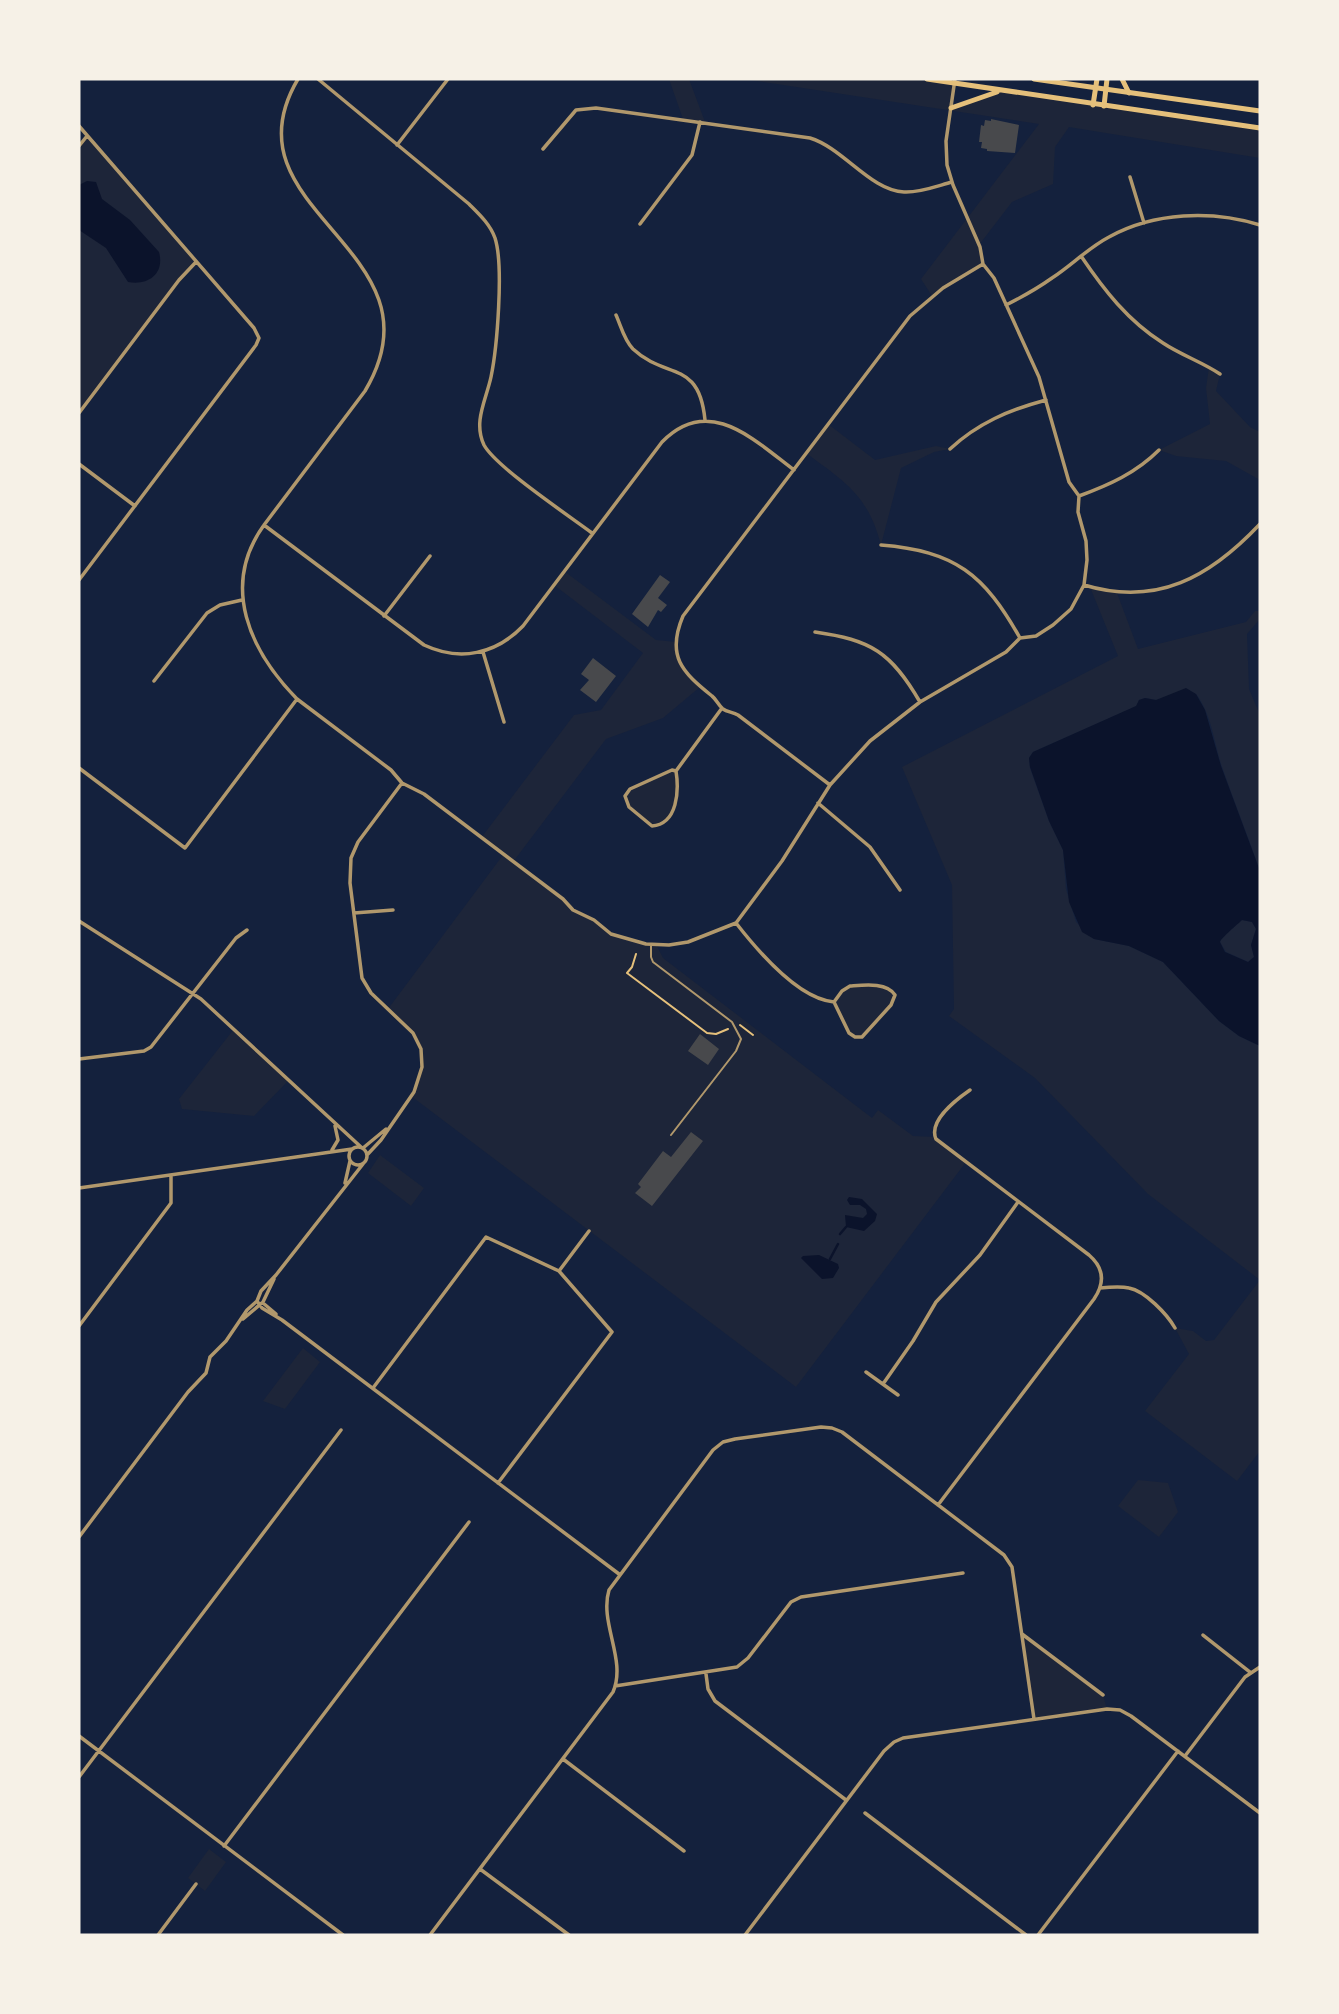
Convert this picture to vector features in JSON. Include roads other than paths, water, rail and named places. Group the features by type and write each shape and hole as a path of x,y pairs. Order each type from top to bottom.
{"main road":[{"path":"927,79 1260,128"},
{"path":"1034,79 1227,104 1260,111"},
{"path":"1050,81 1059,79"},
{"path":"1093,104 1097,79"},
{"path":"1104,106 1107,79"},
{"path":"1122,79 1129,93"},
{"path":"951,108 1000,91"}],"street":[{"path":"298,79 287,100 283,121 282,142 286,162 301,192 368,274 380,302 383,333 379,362 365,391 252,545 244,565 242,600 247,620 271,668 298,699 391,770 401,783 424,794 563,900 573,911 594,920 618,937 652,945 688,942 736,923 782,861 830,785 870,741 920,702 1006,652 1020,638 1036,635 1062,618 1077,599 1084,584 1087,550 1078,512 1079,496 1069,482 1039,377 994,278 983,264 980,247 952,182 946,149 955,81"},
{"path":"318,79 477,212 494,237 499,265 496,338 491,378 479,421 484,444 501,464 593,533"},
{"path":"397,145 448,79"},
{"path":"543,149 569,115 579,108 596,108 819,141 876,180 900,192 952,182"},
{"path":"640,224 692,155 699,122"},
{"path":"79,126 258,334 258,341 79,580"},
{"path":"79,146 87,136"},
{"path":"1130,177 1144,223"},
{"path":"1006,305 1052,278 1114,234 1144,223 1200,216 1233,218 1260,225"},
{"path":"1081,256 1100,285 1132,320 1163,343 1220,374"},
{"path":"79,414 179,280 196,262"},
{"path":"830,785 738,715 722,708 691,679 682,668 677,652 677,630 682,617 916,310 943,288 983,264"},
{"path":"616,315 626,341 635,351 686,377 694,384 702,400 705,420"},
{"path":"950,449 989,420 1014,409 1046,400"},
{"path":"264,526 415,639 434,650 464,654 483,652 505,642 523,626 667,437 686,425 705,420 736,428 794,470"},
{"path":"1079,496 1127,475 1144,464 1158,450"},
{"path":"79,464 135,506"},
{"path":"1084,584 1126,594 1167,588 1215,564 1260,524"},
{"path":"881,545 908,547 932,553 965,569 993,595 1020,638"},
{"path":"384,616 430,556"},
{"path":"154,681 207,613 220,605 242,600"},
{"path":"815,632 851,638 877,650 902,674 920,702"},
{"path":"483,652 504,722"},
{"path":"79,768 186,848 298,699"},
{"path":"676,771 663,772 630,789 625,796 626,804 652,826 659,825 676,805 676,771 722,708"},
{"path":"260,1303 261,1291 363,1164 367,1155 382,1140 416,1086 422,1068 422,1055 414,1033 371,993 362,978 349,874 354,850 362,835 401,783"},
{"path":"818,803 870,848 900,890"},
{"path":"353,913 393,910"},
{"path":"79,920 193,992 367,1155"},
{"path":"736,923 761,952 793,982 820,1000 834,1002"},
{"path":"79,1059 148,1049 236,938 247,930"},
{"path":"850,986 886,987 895,995 891,1005 862,1037 849,1033 834,1002 842,990 850,986"},
{"path":"938,1505 1100,1288 1102,1276 1094,1260 935,1137 936,1126 955,1101 970,1090"},
{"path":"332,1152 338,1140 334,1124"},
{"path":"79,1188 362,1148 388,1127"},
{"path":"344,1185 352,1149"},
{"path":"332,1152 355,1165 363,1164"},
{"path":"79,1326 171,1203 171,1175"},
{"path":"883,1384 936,1303 980,1255 1018,1202"},
{"path":"559,1271 589,1231"},
{"path":"373,1388 486,1237 559,1271 612,1332 498,1483"},
{"path":"1100,1288 1128,1288 1137,1291 1163,1311 1175,1328"},
{"path":"260,1303 619,1574"},
{"path":"79,1537 188,1392 203,1376 210,1357 248,1308 260,1303"},
{"path":"866,1372 898,1395"},
{"path":"430,1935 615,1686 617,1675 607,1600 609,1590 713,1450 723,1442 821,1427 842,1432 1004,1555 1009,1561 1034,1719"},
{"path":"79,1777 341,1430"},
{"path":"224,1846 469,1522"},
{"path":"615,1686 731,1669 744,1662 787,1607 800,1597 963,1573"},
{"path":"1022,1634 1103,1695"},
{"path":"1203,1634 1250,1672"},
{"path":"1185,1756 1250,1672 1260,1667"},
{"path":"706,1674 708,1689 715,1701 846,1800"},
{"path":"745,1935 884,1751 898,1740 1107,1709 1119,1710 1260,1813"},
{"path":"79,1737 343,1935"},
{"path":"1038,1935 1178,1751"},
{"path":"563,1759 684,1851"},
{"path":"864,1813 1026,1935"},
{"path":"480,1869 569,1935"},
{"path":"158,1935 196,1884"}],"lane":[{"path":"652,945 653,962 736,1026 741,1039 736,1051 671,1135"}],"waterway":[{"path":"840,1234 846,1227"},
{"path":"830,1259 838,1244"}]}
